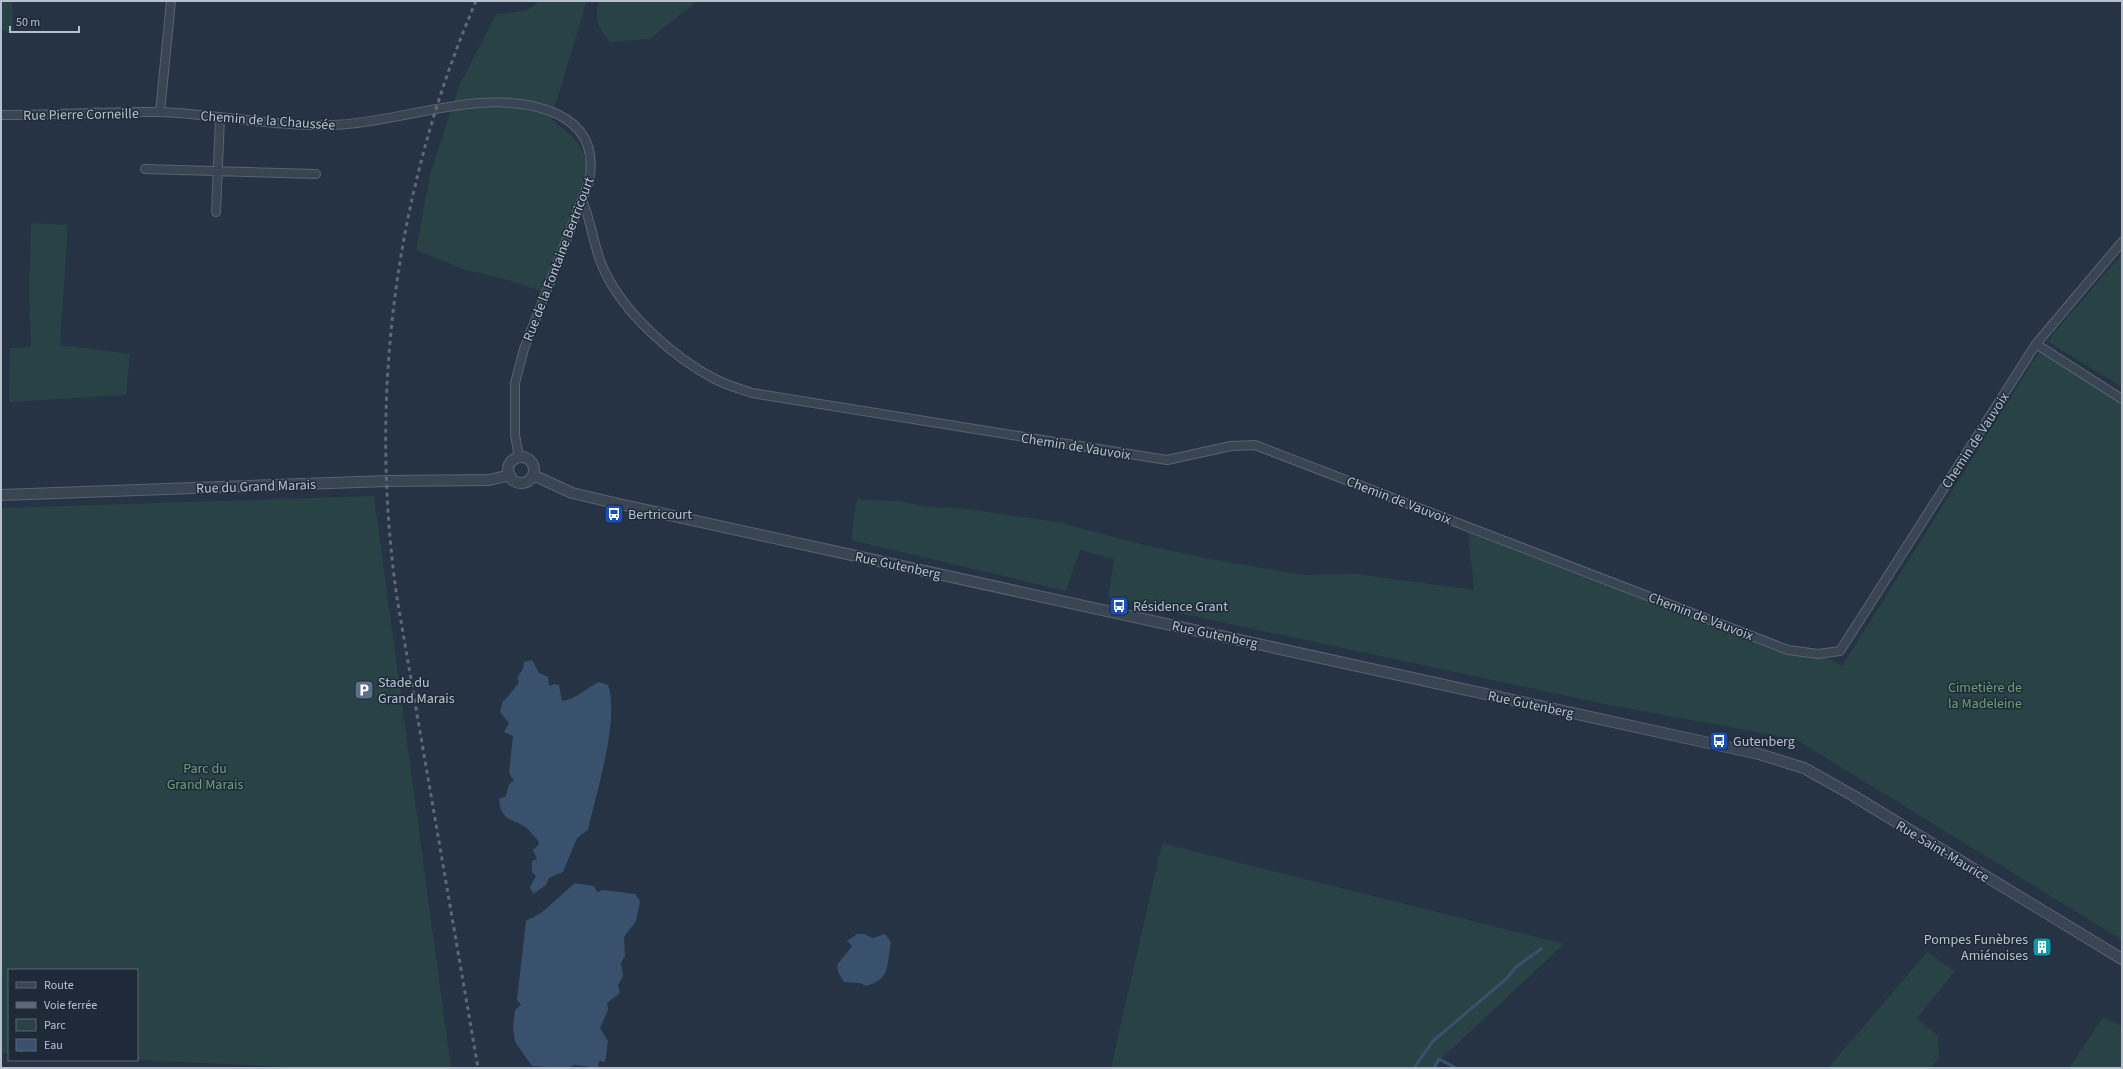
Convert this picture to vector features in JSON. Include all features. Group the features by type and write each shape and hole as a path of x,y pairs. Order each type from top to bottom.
{"street":[{"path":"160,112 171,1"},
{"name":"Rue de la Fontaine Bertricourt","path":"423,113 498,103 530,106 557,114 578,128 589,148 592,169 582,200 524,349 515,383 515,435 519,458"},
{"name":"Rue Pierre Corneille","path":"1,115 160,112"},
{"name":"Chemin de la Chaussée","path":"160,112 220,118 333,125 366,123 423,113"},
{"path":"216,212 220,118"},
{"path":"145,169 316,174"},
{"name":"Chemin de Vauvoix","path":"582,200 590,218 597,253 604,272 634,318 689,363 715,380 752,393 1167,460 1231,446 1256,445 1788,650 1818,654 1840,651 2036,344 2122,242"},
{"path":"2036,344 2122,399"},
{"path":"519,458 526,458 531,462 534,468 533,475 524,483 515,481 510,475 510,464 519,458"},
{"name":"Rue du Grand Marais","path":"1,495 388,481 488,480 510,475"},
{"name":"Rue Gutenberg","path":"533,475 572,493 619,504 1759,754"},
{"name":"Rue Saint-Maurice","path":"1759,754 1804,768 1852,795 2122,959"}],"green space":[{"path":"1,1 12,1 13,32 1,31"},
{"path":"539,1 585,1 586,4 551,119 569,133 578,143 587,164 587,173 577,206 541,291 507,280 466,270 416,250 430,175 459,86 496,14 526,11"},
{"path":"599,1 697,1 650,39 610,42 598,23 597,13"},
{"path":"31,223 68,225 60,345 130,354 126,395 9,402 10,348 31,347 29,292"},
{"path":"2122,254 2122,387 2047,341"},
{"name":"Cimetière de la Madeleine","path":"2039,352 2122,403 2122,940 1795,739 1609,705 1108,598 1114,559 1080,550 1066,591 851,540 857,499 899,501 928,507 960,508 1058,522 1136,543 1205,558 1304,575 1356,574 1474,590 1468,532 1782,651 1827,657 1842,666"},
{"name":"Parc du Grand Marais","path":"374,496 451,1068 308,1068 138,1060 138,969 8,969 8,1053 1,1053 1,508"},
{"path":"1162,843 1564,944 1442,1058 1436,1068 1111,1068"},
{"path":"1927,952 1955,971 1917,1018 1938,1036 1939,1058 1931,1068 1828,1068"},
{"path":"2103,1017 2122,1026 2122,1068 2069,1068"}],"water":[{"path":"532,660 539,673 548,677 549,686 554,684 559,685 562,701 577,696 599,682 608,685 611,699 611,717 606,756 588,830 577,838 563,872 549,878 546,885 533,894 530,887 536,876 532,872 532,861 537,859 533,850 539,844 538,840 527,828 504,815 499,799 506,796 509,784 514,781 509,773 513,736 504,732 509,723 500,712 503,701 519,682 517,678 523,669 524,662"},
{"path":"575,883 594,886 597,892 603,890 635,894 640,901 636,921 624,937 625,956 621,963 623,976 618,985 620,993 607,1003 608,1010 600,1028 608,1041 605,1062 599,1061 598,1068 575,1065 566,1068 532,1066 515,1042 513,1028 515,1010 521,1005 517,1000 526,921 541,913"},
{"path":"857,934 864,934 873,938 885,934 891,942 888,964 884,975 874,983 866,986 860,983 844,982 838,972 837,965 852,946 847,941"}],"waterway":[{"path":"1414,1068 1433,1041 1506,979 1516,967 1541,949"},
{"path":"1434,1068 1439,1059 1456,1068"}],"railway":[{"path":"476,1 448,72 425,145 408,219 395,294 388,370 386,446 389,522 397,598 478,1068"}],"place":[{"name":"Bertricourt","path":"614,514"},
{"name":"Résidence Grant","path":"1119,606"},
{"name":"Stade du Grand Marais","path":"364,690"},
{"name":"Gutenberg","path":"1719,741"},
{"name":"Pompes Funèbres Amiénoises","path":"2042,947"}]}
